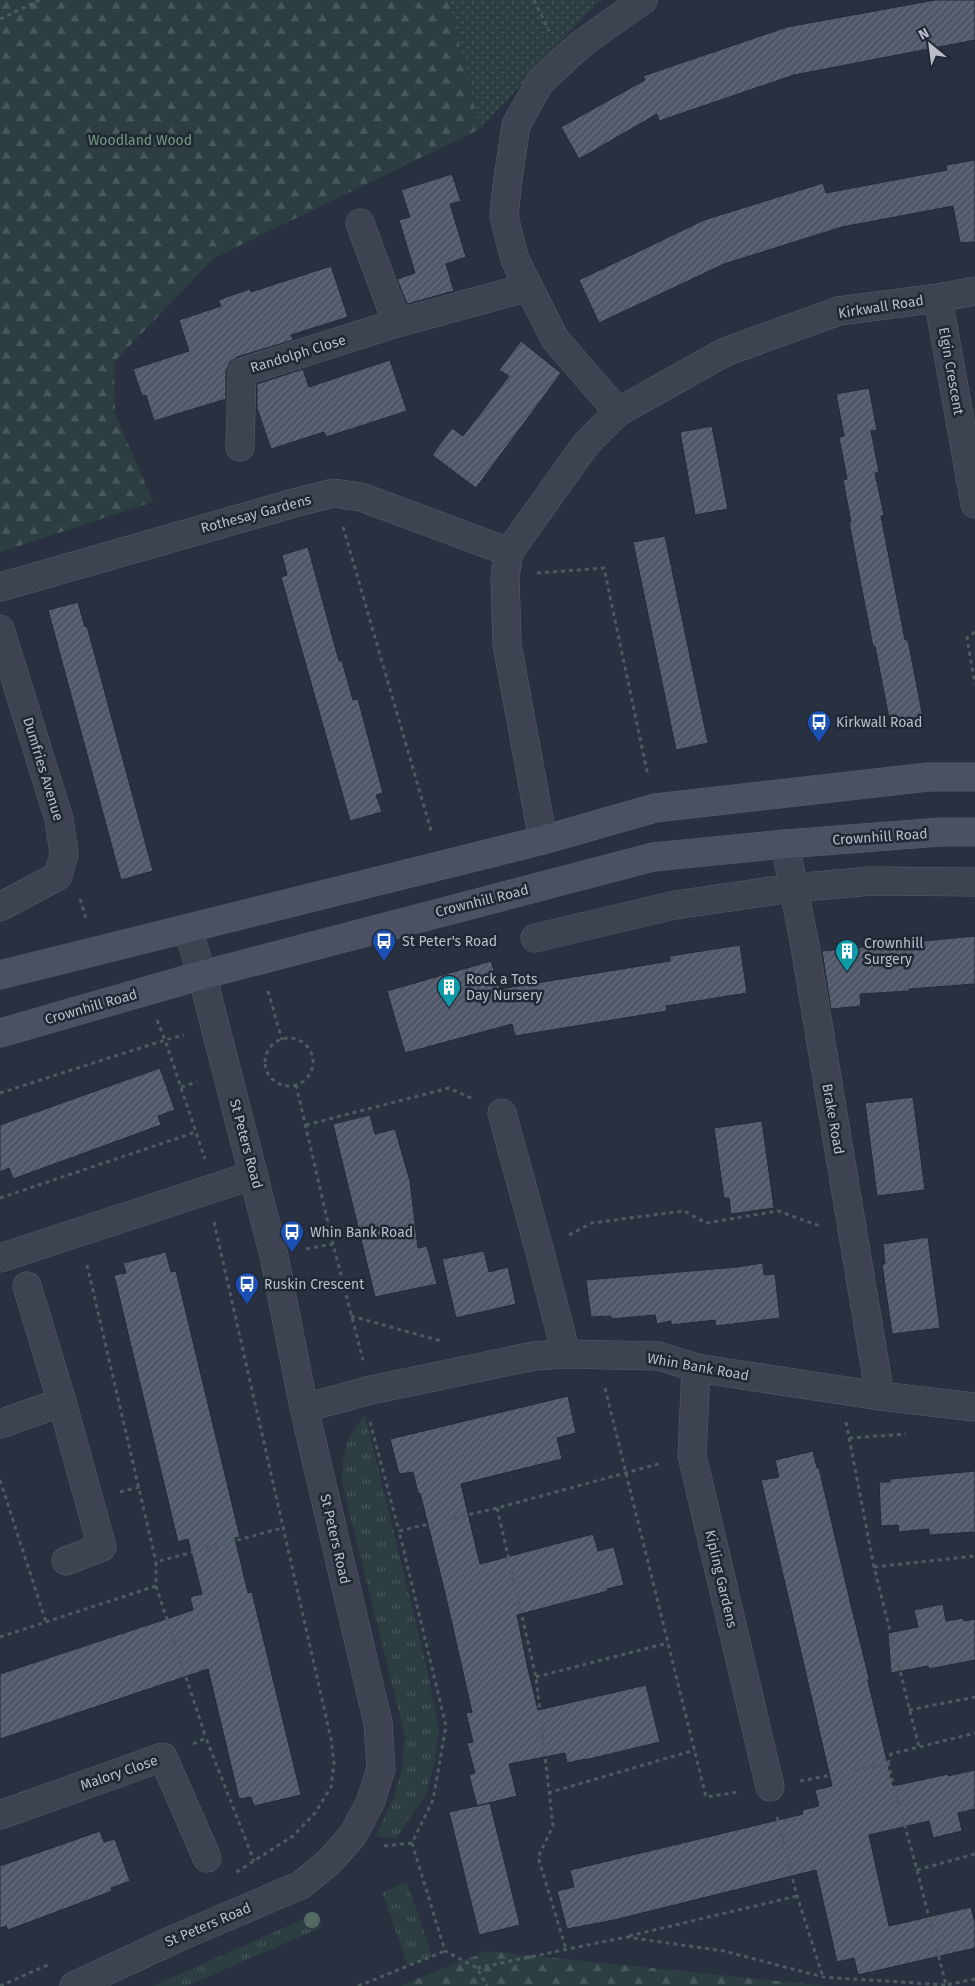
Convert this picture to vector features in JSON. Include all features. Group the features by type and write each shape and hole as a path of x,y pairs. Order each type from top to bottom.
{"main road":[{"path":"0,975 543,840 654,808 928,777 975,777"},
{"name":"Crownhill Road","path":"0,1033 202,975 653,857 785,844 940,832 975,832"}],"street":[{"path":"618,412 555,339 514,260 504,217 516,125 540,82 582,44 643,0"},
{"path":"360,223 397,323"},
{"name":"Randolph Close","path":"240,447 242,372 397,323 528,287"},
{"name":"Kirkwall Road","path":"507,564 586,444 618,412 725,352 839,311 938,298 975,291"},
{"name":"Elgin Crescent","path":"938,298 975,504"},
{"name":"Rothesay Gardens","path":"0,587 333,493 361,497 507,564"},
{"path":"507,564 507,644 543,840"},
{"name":"Dumfries Avenue","path":"0,629 59,819 64,854 58,876 0,907"},
{"name":"Brake Road","path":"785,844 880,1396"},
{"path":"536,938 675,905 793,888 871,881 975,882"},
{"name":"St Peters Road","path":"74,1986 179,1936 301,1885 329,1862 353,1835 370,1803 382,1769 378,1723 304,1408 274,1256 202,975 188,929"},
{"path":"502,1113 566,1354"},
{"path":"0,1258 254,1175"},
{"path":"27,1286 62,1402 102,1547 66,1561"},
{"name":"Whin Bank Road","path":"304,1408 367,1391 514,1362 534,1356 566,1354 659,1356 696,1368 880,1396 975,1407"},
{"name":"Kipling Gardens","path":"696,1368 692,1455 770,1787"},
{"path":"0,1424 62,1402"},
{"name":"Malory Close","path":"0,1815 162,1757 207,1858"}],"path":[{"path":"0,20 40,0"},
{"path":"345,534 441,864"},
{"path":"507,564 604,568 654,808"},
{"path":"975,632 967,638 975,684"},
{"path":"258,960 282,1040"},
{"path":"294,1039 302,1042 312,1055 312,1070 308,1077 296,1085 282,1085 275,1081 267,1069 268,1053 272,1046 282,1040 294,1039"},
{"path":"0,1092 165,1040 214,1188"},
{"path":"296,1085 446,1726 433,1800 412,1843 445,1951 477,1968 487,1986"},
{"path":"306,1125 449,1088 502,1113"},
{"path":"0,1198 196,1132"},
{"path":"540,1252 592,1223 684,1212 706,1223 778,1211 853,1238"},
{"path":"214,1222 331,1739 334,1764 331,1787 315,1813"},
{"path":"87,1265 156,1562 156,1586 206,1738 254,1861"},
{"path":"350,1316 441,1341"},
{"path":"597,1355 706,1797"},
{"path":"849,1438 874,1567 919,1747"},
{"path":"399,1531 497,1508 692,1455"},
{"path":"0,1480 46,1622"},
{"path":"497,1508 536,1677 552,1826 538,1857 566,1949"},
{"path":"156,1562 282,1528"},
{"path":"874,1567 975,1556"},
{"path":"0,1636 156,1586"},
{"path":"536,1677 668,1643"},
{"path":"909,1710 975,1697"},
{"path":"946,1986 888,1764 890,1754 975,1734"},
{"path":"162,1757 206,1738"},
{"path":"548,1794 695,1750"},
{"path":"877,1767 888,1764"},
{"path":"770,1787 797,1896 823,1977"},
{"path":"353,1835 386,1847 412,1843"},
{"path":"917,1870 975,1854"},
{"path":"477,1968 626,1937 797,1896"},
{"path":"626,1937 724,1951 823,1977 946,1986 975,1979"},
{"path":"358,1986 445,1951"}],"green space":[{"name":"Woodland Wood","path":"0,0 449,0 480,129 214,258 114,362 115,413 153,502 0,552"},
{"path":"449,0 602,0 591,9 480,129"},
{"path":"365,1415 427,1669 439,1729 435,1759 426,1794 396,1839 376,1836 393,1799 401,1774 405,1737 342,1482 346,1446 353,1431"},
{"path":"407,1882 432,1956 408,1966 382,1892"},
{"path":"317,1913 322,1927 187,1986 153,1986"},
{"path":"487,1951 826,1986 399,1986"}],"building":[{"path":"935,0 975,0 975,40 794,75 659,121 657,114 579,159 561,127 645,80 643,76 787,27"},
{"path":"975,160 975,242 960,243 953,206 842,227 724,264 599,323 579,280 704,220 823,183 826,193 947,170 946,165"},
{"path":"452,174 461,201 450,204 466,257 446,264 454,291 407,304 397,279 415,273 399,220 410,217 401,190"},
{"path":"331,266 348,317 291,335 293,340 237,357 230,362 226,371 226,399 154,421 146,395 142,396 133,369 189,351 179,320 221,306 218,300 250,289 251,292"},
{"path":"521,341 561,373 476,488 432,455 452,428 463,436 509,376 499,370"},
{"path":"390,360 407,411 326,437 324,432 271,449 257,408 257,384 303,369 309,387"},
{"path":"869,388 877,430 871,431 879,472 875,473 884,515 881,516 905,640 908,640 924,723 891,729 849,522 851,522 843,480 847,479 839,437 844,436 836,394"},
{"path":"712,426 728,509 695,515 680,432"},
{"path":"665,536 708,743 676,750 633,542"},
{"path":"308,547 339,661 342,661 353,700 358,699 383,793 376,795 382,812 350,821 281,577 287,575 282,555"},
{"path":"78,602 85,627 87,626 153,871 121,880 48,610"},
{"path":"975,936 975,984 860,994 861,1006 831,1009 822,951"},
{"path":"740,945 747,993 666,1006 667,1011 515,1036 512,1024 405,1053 387,991 491,961 500,989 670,961 670,956"},
{"path":"160,1068 175,1110 158,1116 161,1125 13,1179 9,1168 0,1172 0,1125"},
{"path":"913,1097 925,1190 877,1196 865,1103"},
{"path":"370,1115 375,1134 395,1129 410,1181 418,1248 427,1246 437,1284 375,1297 333,1124"},
{"path":"762,1121 774,1208 731,1214 729,1198 724,1198 714,1128"},
{"path":"928,1237 940,1328 892,1334 882,1264 885,1264 883,1244"},
{"path":"484,1251 489,1272 508,1267 516,1304 456,1318 442,1259"},
{"path":"166,1252 171,1272 176,1271 240,1537 235,1538 248,1593 252,1592 301,1795 254,1806 251,1797 239,1799 208,1669 0,1739 0,1674 193,1610 190,1597 202,1594 188,1539 178,1542 114,1275 126,1273 123,1263"},
{"path":"763,1263 764,1275 775,1274 780,1318 716,1326 715,1320 671,1325 671,1321 657,1324 655,1315 611,1319 611,1316 591,1317 586,1280"},
{"path":"568,1396 576,1433 557,1438 562,1459 461,1484 480,1564 593,1534 598,1551 614,1547 624,1585 517,1615 528,1669 538,1710 646,1685 660,1742 567,1763 565,1753 509,1764 517,1796 477,1806 469,1775 475,1773 467,1743 473,1742 466,1713 472,1712 445,1593 413,1472 399,1474 390,1439"},
{"path":"813,1451 817,1468 819,1468 893,1786 975,1770 975,1809 958,1813 962,1831 933,1838 929,1821 869,1835 889,1926 971,1907 975,1923 975,1948 858,1975 854,1958 837,1962 816,1870 614,1920 567,1929 557,1891 574,1887 570,1870 803,1814 802,1810 819,1806 815,1790 832,1786 761,1480 779,1477 775,1460"},
{"path":"975,1471 975,1532 929,1535 929,1529 899,1532 898,1525 881,1526 879,1482 890,1482 890,1479"},
{"path":"943,1604 946,1621 963,1618 964,1621 975,1619 975,1660 929,1669 928,1666 891,1673 888,1633 918,1627 914,1610"},
{"path":"490,1803 520,1925 479,1935 449,1812"},
{"path":"100,1831 104,1842 115,1839 130,1881 111,1888 112,1891 8,1930 6,1926 0,1928 0,1866"}],"place":[{"name":"Kirkwall Road","path":"819,743"},
{"name":"St Peter's Road","path":"384,962"},
{"name":"Crownhill Surgery","path":"847,972"},
{"name":"Rock a Tots Day Nursery","path":"449,1008"},
{"name":"Whin Bank Road","path":"292,1253"},
{"name":"Ruskin Crescent","path":"247,1305"}]}
